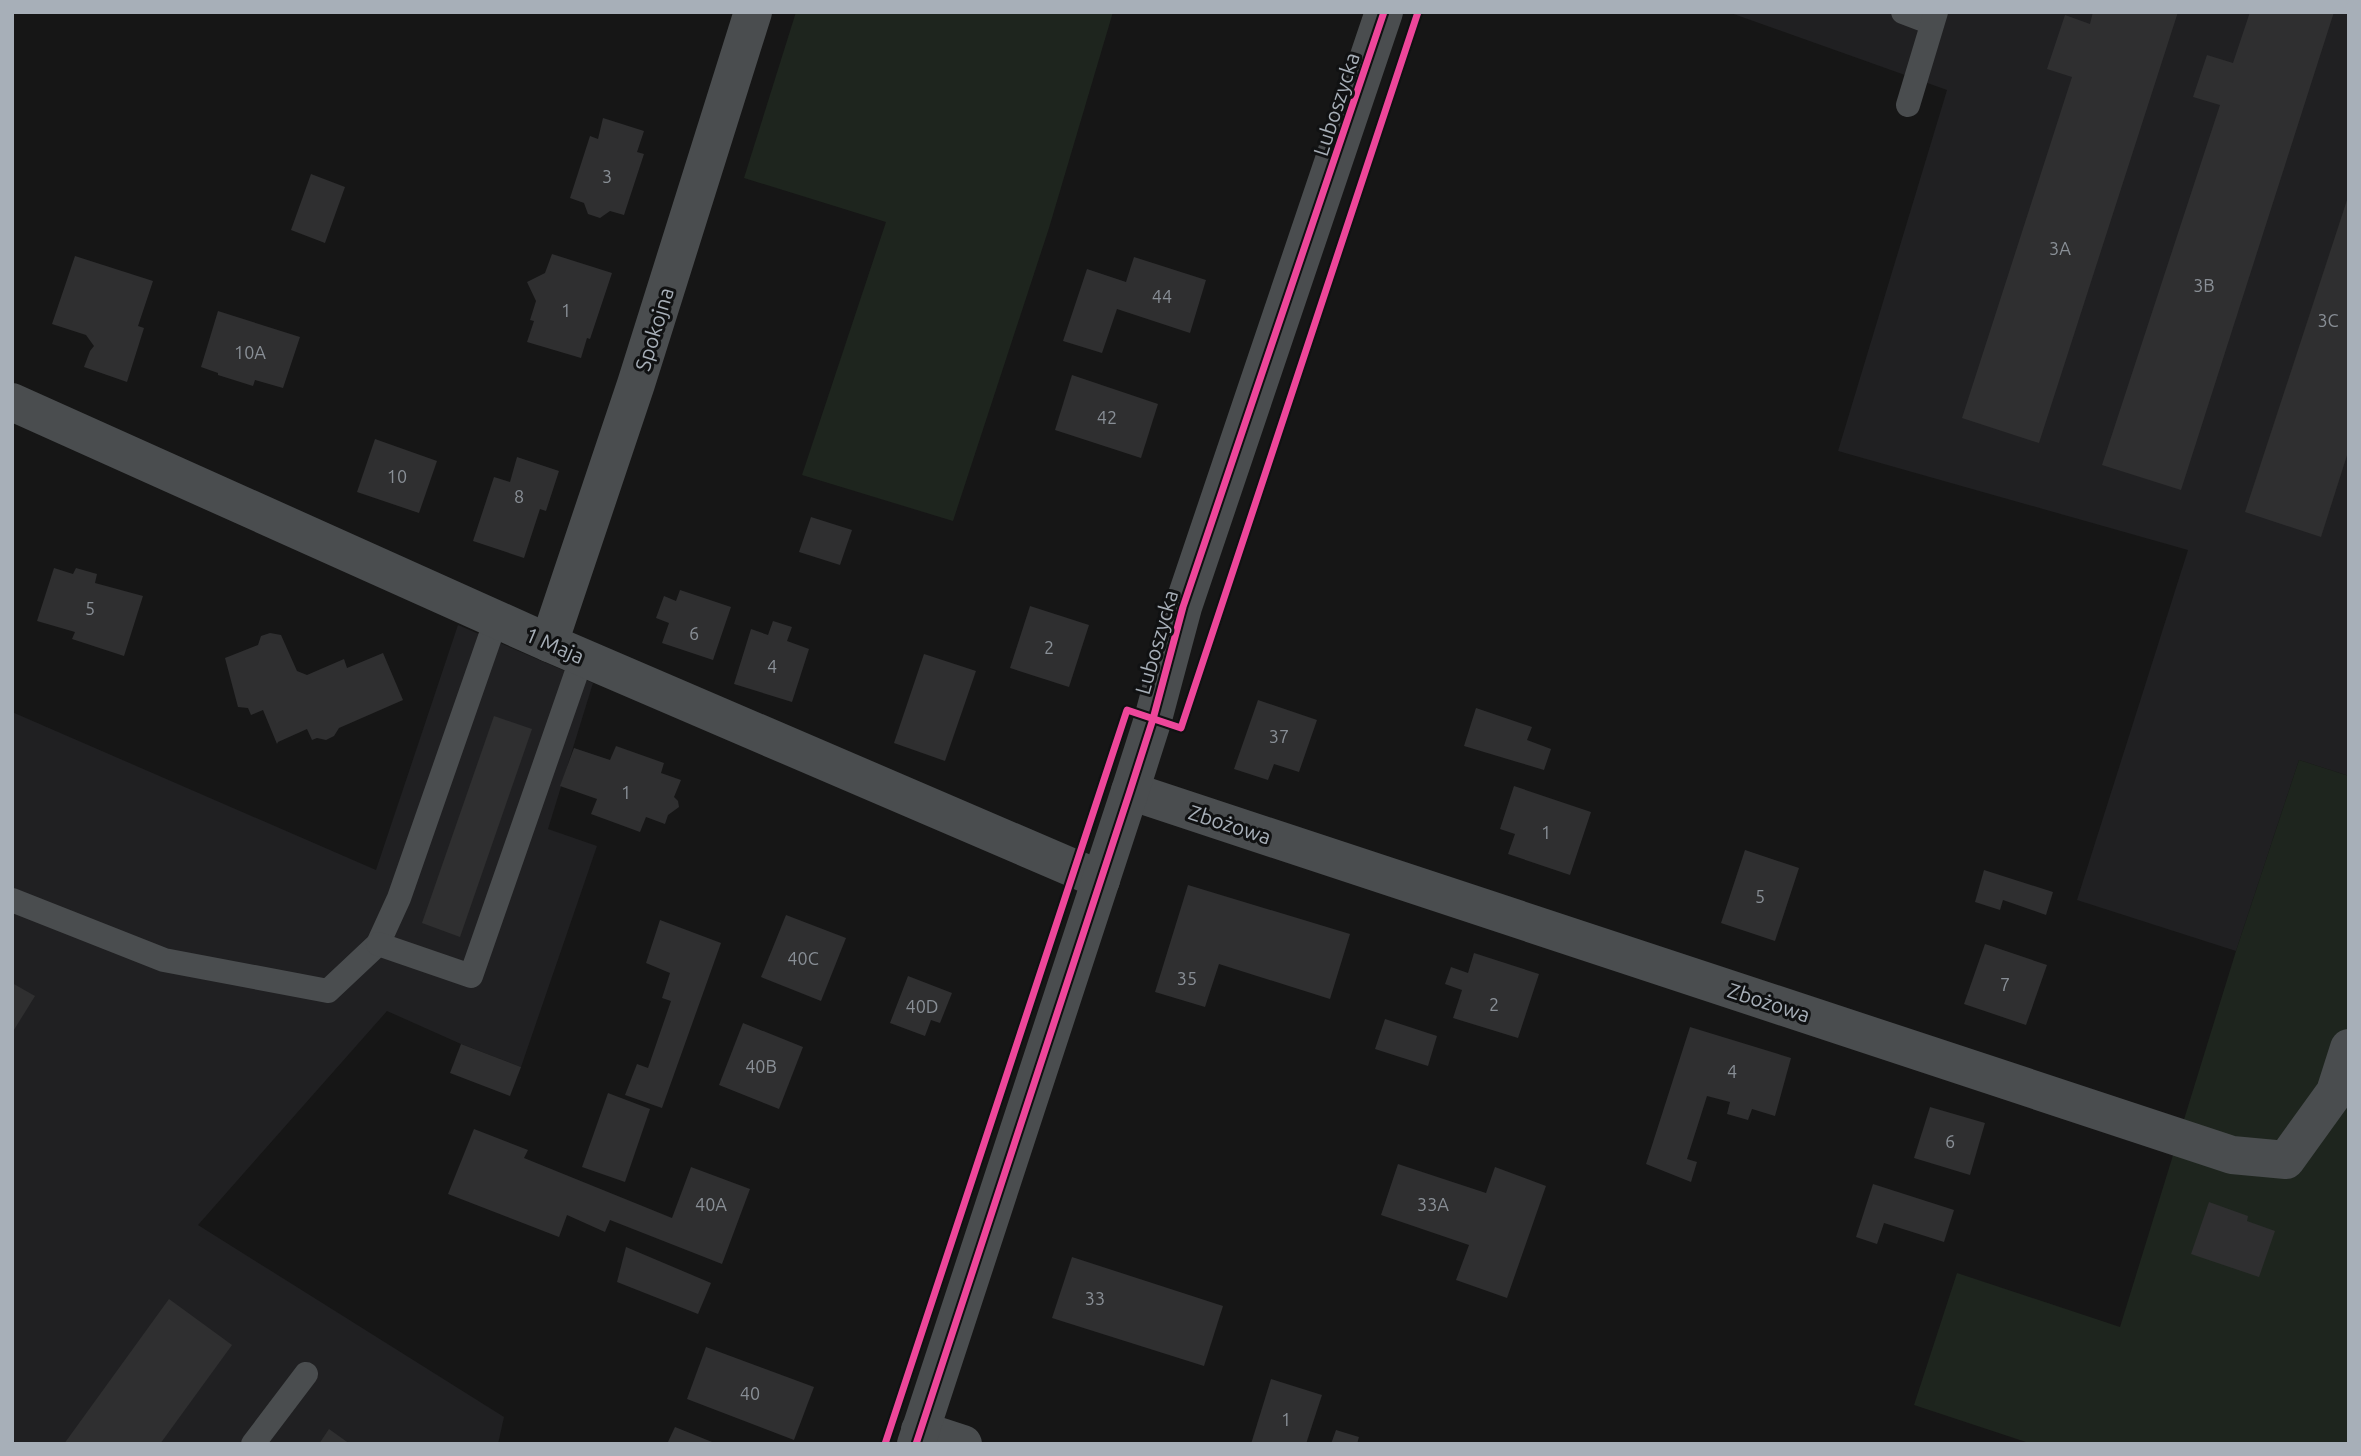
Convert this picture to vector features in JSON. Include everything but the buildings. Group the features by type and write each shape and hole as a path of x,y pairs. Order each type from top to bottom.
{"street":[{"name":"Spokojna","path":"566,650 636,384 753,12"},
{"name":"Luboszycka","path":"918,1437 1153,719 1183,607 1384,12"},
{"name":"1 Maja","path":"12,402 496,620 1101,880"},
{"name":"Zbożowa","path":"1130,791 2232,1155 2287,1160 2335,1092 2349,1048"},
{"path":"918,1437 962,1444"}],"lane":[{"path":"1903,12 1934,18 1908,106"},
{"path":"12,900 164,960 328,991 378,944 399,898 496,620"},
{"path":"378,944 471,976 566,650"},
{"path":"253,1444 306,1374"}],"shaded area":[{"path":"796,12 1113,12 1049,228 953,521 802,475 886,222 744,178"},
{"path":"1728,12 2349,12 2349,776 2299,760 2236,951 2077,900 2188,550 1838,451 1947,90"},
{"path":"458,625 593,683 548,829 597,846 521,1067 387,1011 198,1225 504,1417 498,1444 12,1444 12,712 376,870"},
{"path":"2299,760 2349,776 2349,1444 2032,1444 1914,1405 1957,1273 2120,1327 2236,951"}],"cycle path":[{"path":"916,1444 1153,719 1183,607 1384,12"},
{"path":"885,1444 1127,710 1181,728 1418,12"}]}
